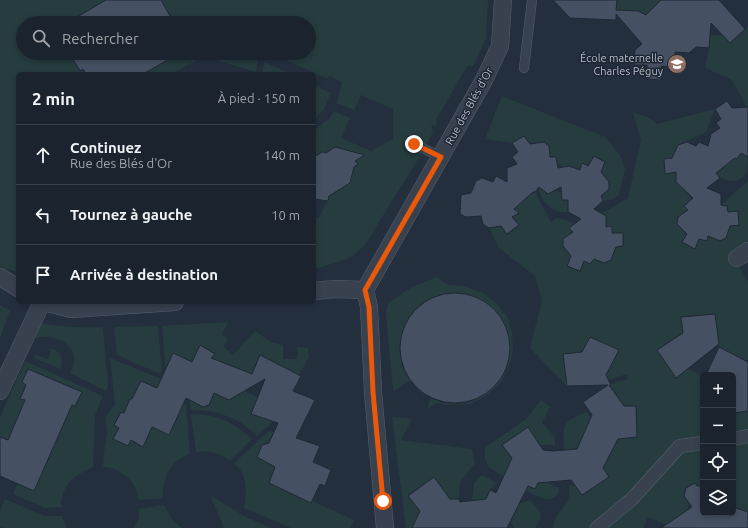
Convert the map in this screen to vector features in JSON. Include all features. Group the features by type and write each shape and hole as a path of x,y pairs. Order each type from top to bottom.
{"street":[{"name":"Rue des Blés d'Or","path":"365,290 484,80 500,46 503,0"},
{"path":"0,278 16,287"},
{"path":"316,291 335,289 365,290 369,307 373,392 385,528"},
{"path":"0,391 42,304"},
{"path":"51,304 71,309 145,304"},
{"path":"736,438 748,436"},
{"path":"597,528 632,499 680,446 700,443"}],"lane":[{"path":"524,68 532,0"},
{"path":"414,144 441,157"}],"green space":[{"path":"0,0 106,0 79,16 16,16 16,60 73,60 79,70 83,69 85,72 16,72 16,271 0,267"},
{"path":"161,0 488,0 486,39 473,66 468,65 436,120 436,126 431,124 433,132 423,151 365,245 350,258 316,268 316,218 318,218 328,201 329,196 350,183 351,173 358,164 355,161 360,158 357,153 335,147 326,153 322,152 316,156 316,128 330,118 334,111 350,118 341,138 371,151 393,139 393,109 361,95 354,110 337,103 342,82 329,76 328,79 316,74 316,72 313,72 286,60 316,60 316,16 170,16"},
{"path":"617,0 661,0 646,15 616,10"},
{"path":"748,27 748,109 732,80 705,68 710,35 723,36 730,43"},
{"path":"168,60 197,60 176,72 147,72"},
{"path":"216,60 258,60 256,72"},
{"path":"265,62 286,72 262,72"},
{"path":"316,86 331,93 324,109 316,118"},
{"path":"502,96 605,137 620,155 625,169 619,195 611,200 603,201 601,196 609,189 609,182 601,172 605,162 594,156 588,166 582,164 580,170 569,166 563,167 557,163 556,157 550,157 549,146 544,142 530,144 524,136 512,143 485,139"},
{"path":"715,109 706,132 678,145 665,174 676,172 676,181 682,181 683,189 689,194 690,201 684,206 688,210 678,217 677,224 687,234 682,242 694,249 699,239 706,241 708,236 720,241 726,238 730,226 739,225 738,211 728,212 727,206 721,205 748,181 748,246 733,256 748,281 748,360 745,360 719,347 715,314 682,317 683,333 657,350 676,377 688,369 700,375 700,486 698,489 695,483 686,488 684,496 690,505 688,506 687,511 670,522 669,526 648,517 643,528 553,528 554,520 567,502 569,485 575,486 582,495 608,477 603,468 620,436 625,436 626,438 637,437 636,406 624,406 609,384 628,379 627,374 609,380 606,375 619,350 591,337 585,347 587,348 578,356 576,353 564,354 567,386 530,348 542,301 535,276 499,248 489,228 501,226 507,234 519,226 512,217 514,209 529,190 535,192 551,222 557,218 574,224 569,228 573,232 563,240 563,246 571,256 567,266 580,271 584,261 590,264 594,259 604,263 611,260 616,247 623,246 623,233 612,233 611,226 606,227 606,216 601,214 628,198 641,140 633,113 646,117 657,124"},
{"path":"741,153 748,157 747,171 743,177 735,181 727,181 716,173 726,166 726,160 732,156 737,159"},
{"path":"539,187 548,194 555,190 562,193 562,200 568,200 568,212 561,212 549,206 542,197"},
{"path":"437,277 448,285 465,286 483,293 496,303 507,316 512,333 513,350 510,363 501,382 487,395 470,404 447,405 437,403 427,409 431,398 449,404 456,404 469,402 480,397 495,384 505,369 509,352 508,335 501,320 490,306 475,297 455,293 437,296 428,299 421,304 413,311 407,320 400,340 400,351 404,371 410,380 395,391 393,390 386,313 388,303 412,287"},
{"path":"0,305 10,311 0,338"},
{"path":"228,322 222,334 228,340 223,346 233,355 255,331 271,342 283,345 283,359 297,359 298,347 308,348 309,357 299,375 264,357 258,359 252,374 211,358 192,362 166,376 162,326"},
{"path":"39,323 71,327 103,327 108,386 106,391 70,373 74,360 71,349 67,344 55,338 32,338"},
{"path":"158,326 162,371 160,374 117,355 114,327"},
{"path":"53,349 59,353 62,358 61,369 34,358 37,355 48,359 51,352 48,350"},
{"path":"110,358 159,378 163,382 160,389 144,382 140,384 132,399 130,399 124,413 121,412 114,425 119,428 113,439 131,440 140,445 152,427 166,434 178,400 186,405 190,453 176,462 167,474 163,488 163,498 139,500 135,487 130,480 122,473 108,467 103,467 107,433 105,418 115,405"},
{"path":"25,361 103,396 95,415 93,467 74,478 66,487 61,507 45,508 13,494 20,479 20,485 34,491 54,445 56,430 61,431 72,405 75,406 81,392 28,369 22,382 26,385 21,399 25,400 17,428 13,427 8,440 2,438 0,443 0,417"},
{"path":"238,388 258,397 277,418 257,436 250,429 235,419 209,411 191,410 189,396 203,407 209,405 214,393 230,400 234,397"},
{"path":"541,400 550,407 542,423 555,437 555,445 540,445 528,427 502,445 514,460 504,476 535,489 539,479 559,488 558,494 553,498 545,499 530,493 489,467 485,458 485,447 525,420"},
{"path":"748,411 748,512 736,510 736,413"},
{"path":"586,412 595,420 579,448 564,450 565,425 572,419"},
{"path":"191,414 210,416 224,420 231,423 252,439 230,461 214,453 205,451 196,452"},
{"path":"392,417 412,419 401,440 472,449 475,463 460,482 459,499 450,499 434,477 408,495 420,511 412,528 406,528"},
{"path":"269,431 274,432 260,459 275,467 272,484 283,490 284,485 296,496 311,503 312,501 354,520 350,528 291,528 244,508 246,490 244,479 239,468 234,463"},
{"path":"482,475 497,483 490,490 486,499 472,501 474,483"},
{"path":"210,495 246,517 272,528 224,528"},
{"path":"5,499 44,516 62,516 67,528 0,528 0,511"},
{"path":"530,500 540,512 541,518 535,528 514,528 509,519 514,514 519,504"},
{"path":"164,505 173,521 182,528 134,528 139,518 139,509"}],"building":[{"path":"106,0 161,0 170,16 79,16"},
{"path":"553,0 617,0 616,10 638,11 646,15 661,0 719,0 745,29 730,43 711,23 709,48 696,47 689,53 675,52 675,67 661,66 661,80 647,79 647,65 634,65 635,50 642,44 616,14 616,20 570,18"},
{"path":"74,60 168,60 147,72 85,72 83,69 80,71"},
{"path":"727,101 732,108 748,107 748,157 741,153 737,159 735,158 716,173 720,178 707,188 721,194 721,205 727,206 728,212 738,211 739,225 730,226 726,238 720,241 708,236 707,241 699,239 695,249 682,242 687,234 677,224 678,217 688,210 684,206 693,198 676,182 676,172 665,174 664,159 672,158 678,145 687,142 696,146 699,142 708,146 711,134 720,128 716,123 721,119 715,109"},
{"path":"524,136 530,144 544,142 549,146 550,157 556,157 558,168 569,166 580,170 582,163 588,166 594,156 605,162 601,172 609,182 609,189 601,196 603,201 594,209 606,216 606,227 612,226 612,233 623,233 623,246 616,247 611,260 604,263 594,259 590,264 584,261 580,271 567,266 571,256 563,246 563,239 573,232 569,228 581,219 568,212 568,200 562,200 561,187 548,194 539,187 535,192 533,192 514,209 519,213 512,217 519,225 507,234 501,226 489,228 483,224 481,216 466,217 460,214 461,195 471,193 476,181 482,178 493,182 496,176 507,182 507,168 517,164 512,157 518,152 512,143"},
{"path":"335,147 365,155 355,161 358,164 354,167 350,183 329,196 328,201 316,199 316,156 322,152 326,153"},
{"path":"455,293 476,297 486,302 494,309 501,317 506,327 510,348 506,369 501,379 494,387 486,394 476,399 455,403 434,399 424,394 416,387 409,379 404,369 400,348 404,327 409,317 416,309 424,302 434,297"},
{"path":"715,314 719,344 676,378 657,350 683,333 681,317"},
{"path":"590,337 619,350 606,375 611,385 609,385 624,406 636,406 637,437 618,439 603,468 609,477 582,495 571,480 538,483 535,489 528,486 507,528 412,528 420,511 408,496 434,477 450,499 459,499 460,502 486,499 490,490 496,493 512,458 502,445 528,427 543,450 553,451 577,449 592,415 583,402 608,385 567,386 563,354 582,352"},
{"path":"200,345 215,354 211,358 252,374 260,355 301,376 293,391 315,400 296,438 320,446 313,462 331,470 325,486 320,484 311,503 269,483 275,467 257,457 262,445 269,443 278,423 251,414 265,379 229,400 214,393 209,405 203,407 186,398 169,435 152,427 143,447 131,440 128,446 113,439 119,428 114,425 121,412 124,413 130,399 132,399 141,381 157,388 173,353 192,362"},
{"path":"719,347 748,362 748,411 736,413 736,372 707,372"},
{"path":"28,369 82,392 75,406 72,405 34,491 0,476 0,437 8,440 25,400 20,399 26,385 22,382"},
{"path":"695,483 697,486 700,486 700,516 736,516 736,508 748,512 748,528 661,528 692,507 684,496 686,488"}],"place":[{"name":"École maternelle Charles Péguy","path":"677,64"}],"route":[{"path":"383,501 373,392 369,307 365,290 441,157 414,144"}]}
